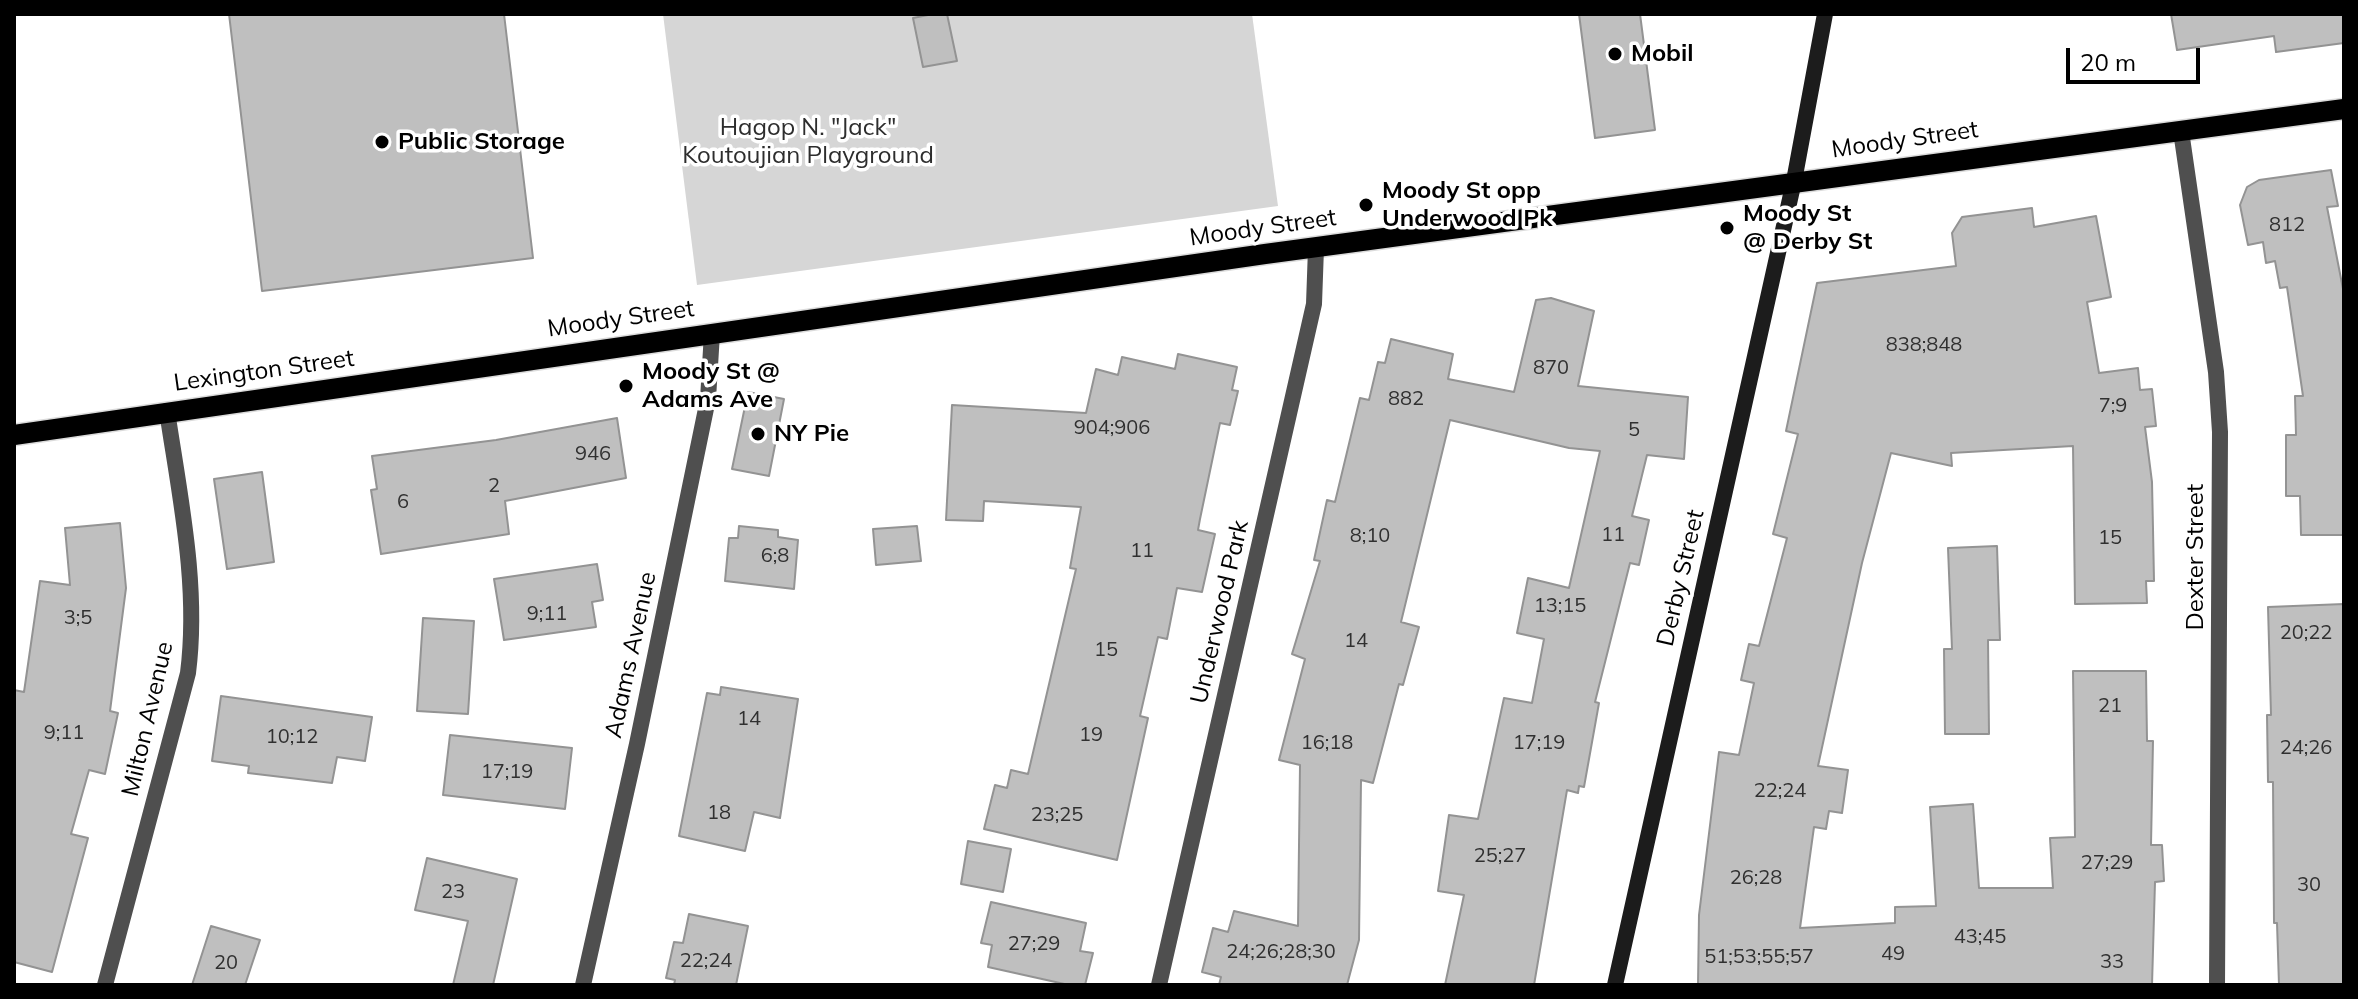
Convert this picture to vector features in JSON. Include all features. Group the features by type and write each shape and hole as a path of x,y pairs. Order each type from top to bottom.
{"main road":[{"name":"Moody Street","path":"523,359 1794,181 2344,109"},
{"name":"Lexington Street","path":"14,435 523,359"}],"street":[{"name":"Derby Street","path":"1615,985 1794,181 1825,14"},
{"name":"Dexter Street","path":"2181,131 2216,372 2220,432 2217,985"},
{"name":"Underwood Park","path":"1159,985 1314,304 1316,248"},
{"name":"Adams Avenue","path":"583,985 637,744 708,399 712,333"},
{"name":"Milton Avenue","path":"105,985 188,673 191,584 167,411"}],"green space":[{"name":"Hagop N. \"Jack\" Koutoujian Playground","path":"663,14 1252,14 1278,206 697,285"}],"building":[{"name":"Public Storage","path":"229,14 504,14 533,258 262,291"},
{"path":"947,14 957,61 923,67 913,18"},
{"name":"Mobil","path":"1579,14 1640,14 1655,130 1595,138"},
{"path":"2171,14 2344,14 2344,43 2276,52 2274,36 2177,50"},
{"path":"2331,170 2338,206 2327,207 2344,294 2344,535 2301,535 2300,496 2286,496 2286,435 2296,435 2295,396 2303,396 2287,287 2280,288 2275,261 2266,263 2263,242 2248,245 2240,205 2247,187 2259,180"},
{"path":"2032,208 2034,227 2096,216 2111,297 2087,302 2099,373 2138,368 2140,390 2152,389 2156,426 2145,427 2152,482 2154,581 2146,581 2147,603 2075,604 2073,446 1951,453 1952,466 1891,453 1862,563 1818,766 1848,770 1842,813 1829,811 1826,829 1814,827 1800,928 1895,923 1895,907 1936,906 1930,807 1973,804 1979,888 2053,888 2050,838 2075,837 2073,671 2146,671 2147,741 2153,741 2151,845 2162,845 2164,881 2155,882 2152,985 1698,985 1699,915 1719,752 1739,755 1754,683 1741,680 1749,644 1759,646 1787,538 1773,534 1798,434 1786,431 1817,283 1956,266 1952,233 1962,217"},
{"path":"1551,298 1594,311 1578,386 1688,397 1684,459 1647,455 1632,516 1649,520 1639,565 1630,563 1595,702 1599,703 1584,787 1579,786 1578,793 1567,790 1534,985 1445,985 1464,895 1438,891 1449,815 1478,819 1504,698 1532,703 1544,639 1517,633 1528,578 1569,588 1600,451 1569,448 1450,420 1401,622 1419,627 1403,685 1399,684 1373,783 1361,780 1359,940 1347,985 1219,985 1221,977 1202,972 1213,928 1228,932 1234,911 1298,926 1300,765 1279,760 1305,659 1292,654 1320,561 1314,560 1327,500 1335,502 1360,398 1369,400 1378,362 1385,363 1391,339 1453,354 1448,379 1514,392 1536,300"},
{"path":"1178,354 1237,367 1232,390 1238,391 1230,425 1220,423 1198,530 1215,534 1202,592 1177,588 1167,639 1158,637 1140,716 1148,718 1117,860 984,829 995,785 1007,788 1011,770 1028,774 1076,569 1070,568 1081,507 984,501 983,521 946,520 952,405 1086,413 1096,369 1118,375 1122,357 1175,369"},
{"name":"NY Pie","path":"748,392 784,399 769,476 732,469"},
{"path":"617,418 626,478 505,501 509,534 381,554 371,490 377,489 372,456 496,440"},
{"path":"262,472 274,562 227,569 214,479"},
{"path":"120,523 126,588 110,711 118,713 105,774 89,770 71,834 88,838 52,972 14,962 14,690 24,692 40,581 70,585 65,528"},
{"path":"739,526 778,530 778,537 798,540 794,589 725,581 729,538 738,538"},
{"path":"917,526 921,561 876,565 873,529"},
{"path":"1997,546 2000,640 1988,640 1989,734 1945,734 1944,649 1952,649 1948,548"},
{"path":"597,564 603,600 592,602 596,627 504,640 494,579"},
{"path":"2344,604 2344,985 2279,985 2277,923 2274,923 2273,782 2268,782 2267,715 2271,715 2268,607"},
{"path":"423,618 474,621 468,714 417,711"},
{"path":"721,687 798,699 780,818 754,812 745,851 679,836 707,693 720,695"},
{"path":"221,696 372,717 365,761 337,757 332,783 248,773 249,766 212,761"},
{"path":"450,735 572,748 565,809 443,795"},
{"path":"968,841 1011,849 1003,892 961,884"},
{"path":"427,858 517,879 493,985 453,985 468,921 415,910"},
{"path":"991,902 1086,923 1080,951 1093,953 1085,985 1069,985 988,967 992,945 981,943"},
{"path":"689,914 748,926 736,985 674,985 675,980 666,978 674,942 683,943"},
{"path":"211,926 260,940 245,985 192,985"}],"place":[{"name":"Mobil","path":"1615,54"},
{"name":"Public Storage","path":"382,142"},
{"name":"Moody St opp Underwood Pk","path":"1366,205"},
{"name":"Moody St @ Derby St","path":"1727,228"},
{"name":"Moody St @ Adams Ave","path":"626,386"},
{"name":"NY Pie","path":"758,434"}]}
